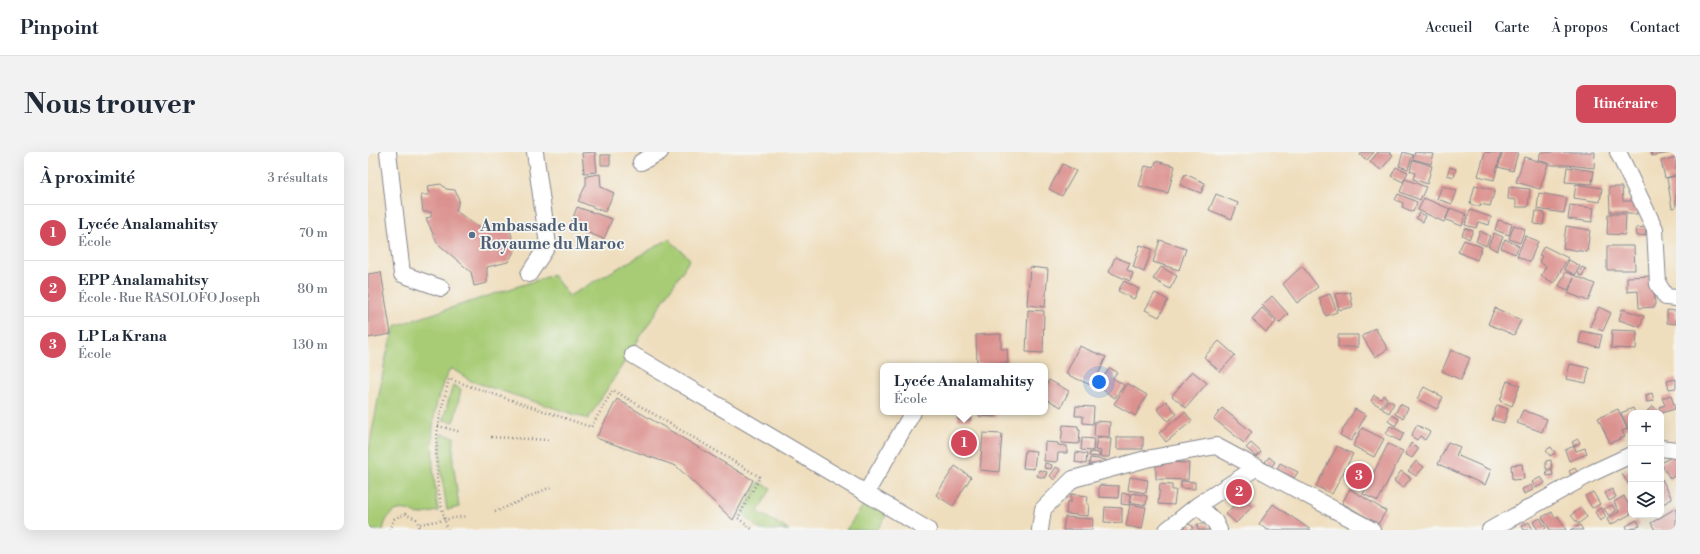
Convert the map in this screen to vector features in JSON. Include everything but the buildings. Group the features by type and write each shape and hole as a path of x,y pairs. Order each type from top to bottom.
{"street":[{"path":"388,152 402,274 441,288"},
{"path":"529,274 548,245 535,152"},
{"path":"641,162 660,152"},
{"path":"1618,152 1654,229 1658,284 1673,299"},
{"path":"634,355 928,530"},
{"path":"866,493 911,415"},
{"path":"1040,530 1043,509 1073,479 1146,459 1216,446 1372,530"},
{"path":"1664,448 1676,450"},
{"path":"1490,530 1592,473 1628,455"},
{"path":"1167,530 1198,505 1257,467"},
{"path":"1198,505 1215,522 1219,530"}],"path":[{"path":"448,530 436,469 438,426 449,378 591,427 613,390 760,477 738,518 753,530"},
{"path":"438,426 461,432"},
{"path":"491,437 550,440"},
{"path":"495,512 553,486"},
{"path":"389,530 394,519 405,514 411,516 420,524 421,530"},
{"path":"420,524 466,516"}],"green space":[{"path":"669,239 690,259 588,419 471,381 451,368 437,401 432,438 438,511 418,515 406,510 396,511 388,518 383,530 368,530 368,454 386,356 395,326 553,275 569,296"},
{"path":"453,385 461,389 454,422 443,420"},
{"path":"441,434 454,437 453,461 459,507 447,510 440,464"},
{"path":"759,482 771,488 758,512 789,530 760,530 742,513"},
{"path":"867,500 888,513 877,530 846,530"}],"place":[{"name":"Ambassade du Royaume du Maroc","path":"472,235"},
{"name":"Lycée Analamahitsy","path":"964,443"},
{"name":"LP La Krana","path":"1359,476"},
{"name":"EPP Analamahitsy","path":"1239,492"}]}
